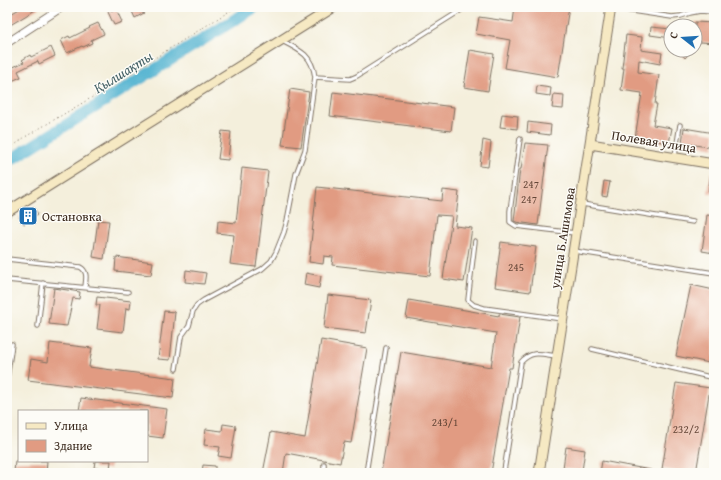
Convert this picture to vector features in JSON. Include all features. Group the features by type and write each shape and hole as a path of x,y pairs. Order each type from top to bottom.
{"street":[{"path":"7,44 62,7"},
{"path":"7,212 334,7"},
{"name":"улица Б.Ашимова","path":"539,473 611,7"},
{"name":"Полевая улица","path":"590,144 714,164"}],"lane":[{"path":"315,77 350,79 357,76 466,7"},
{"path":"611,7 672,17 695,12 714,12"},
{"path":"176,369 181,337 191,322 193,311 197,305 262,269 276,252 284,232 296,174 305,150 315,77 312,62 294,47 281,40"},
{"path":"675,157 680,125"},
{"path":"520,139 510,211 510,222 516,226 576,233"},
{"path":"581,204 693,222"},
{"path":"475,240 468,300 474,305 484,308 563,319"},
{"path":"573,251 714,273"},
{"path":"7,259 80,267 85,272 85,287"},
{"path":"7,280 128,292"},
{"path":"38,326 43,283"},
{"path":"7,378 12,344"},
{"path":"366,473 386,348"},
{"path":"592,349 714,378"},
{"path":"504,471 521,362 527,356 534,354 557,356"},
{"path":"324,464 324,473"}],"path":[{"path":"7,151 25,137 96,95 236,7"}],"building":[{"path":"23,7 40,7 7,27 7,16"},
{"path":"130,7 141,7 144,13 135,18"},
{"path":"515,7 569,7 558,77 505,68 510,40 476,34 479,17 513,22"},
{"path":"116,9 122,22 114,25 108,12"},
{"path":"703,22 714,23 714,43 703,42"},
{"path":"98,23 104,34 91,40 92,43 67,53 61,40 69,36 70,38"},
{"path":"651,27 663,28 663,37 650,35"},
{"path":"626,35 642,37 641,50 662,53 660,64 639,60 638,72 659,75 655,104 657,104 653,125 672,128 669,143 635,138 642,93 621,90"},
{"path":"51,47 55,56 39,64 38,61 18,71 21,77 7,83 7,70 24,62 22,60 30,55 31,57"},
{"path":"470,50 494,54 488,91 464,87"},
{"path":"537,86 551,88 550,96 536,94"},
{"path":"290,89 309,92 301,147 282,145"},
{"path":"333,92 454,107 451,131 330,116"},
{"path":"554,94 564,95 563,109 552,108"},
{"path":"502,114 518,116 517,129 500,127"},
{"path":"528,122 551,125 550,135 527,132"},
{"path":"684,128 714,133 714,148 682,143"},
{"path":"222,131 231,132 228,160 218,159"},
{"path":"483,140 491,142 488,167 480,166"},
{"path":"525,143 548,145 538,225 514,221 520,169"},
{"path":"242,168 268,171 256,267 230,264 234,235 217,233 218,221 236,223"},
{"path":"711,173 714,173 714,194 708,193"},
{"path":"604,181 610,182 607,197 602,196"},
{"path":"317,187 442,201 443,190 459,192 455,226 472,228 464,282 443,279 452,216 437,215 430,276 332,265 333,257 324,256 323,264 309,262"},
{"name":"Остановка","path":"33,207 38,214 24,224 19,217"},
{"path":"707,215 714,216 714,253 702,251"},
{"path":"98,220 109,221 104,259 93,257"},
{"path":"501,242 536,247 530,292 495,287"},
{"path":"116,257 153,262 151,275 115,271"},
{"path":"186,270 206,273 204,284 185,282"},
{"path":"306,273 321,276 319,288 304,285"},
{"path":"691,285 714,290 714,364 676,356"},
{"path":"54,288 80,292 79,299 73,298 67,326 49,324"},
{"path":"328,295 371,300 366,333 324,328"},
{"path":"97,297 131,301 130,309 126,308 123,332 97,329 100,305 96,305"},
{"path":"409,300 499,316 499,314 520,317 512,368 509,368 491,473 381,473 401,352 491,367 496,333 406,318"},
{"path":"164,311 175,312 170,360 158,359"},
{"path":"321,340 367,348 351,443 344,442 340,463 286,453 283,473 263,473 271,432 305,438"},
{"path":"50,343 92,348 89,367 175,378 173,398 28,380 31,359 48,362"},
{"path":"676,383 710,388 696,473 662,469"},
{"path":"81,398 167,409 163,438 148,436 148,410 79,410"},
{"path":"223,424 236,426 231,458 218,456 220,447 204,445 206,429 222,431"},
{"path":"566,447 585,450 582,471 563,468"},
{"path":"15,461 47,462 46,473 14,473"},
{"path":"602,461 651,470 651,473 600,473"},
{"path":"95,462 111,462 110,469 94,468"},
{"path":"203,465 215,466 215,473 202,473"}],"waterway":[{"name":"Қылшақты","path":"7,162 255,7"}],"place":[{"name":"Остановка","path":"28,216"}]}
